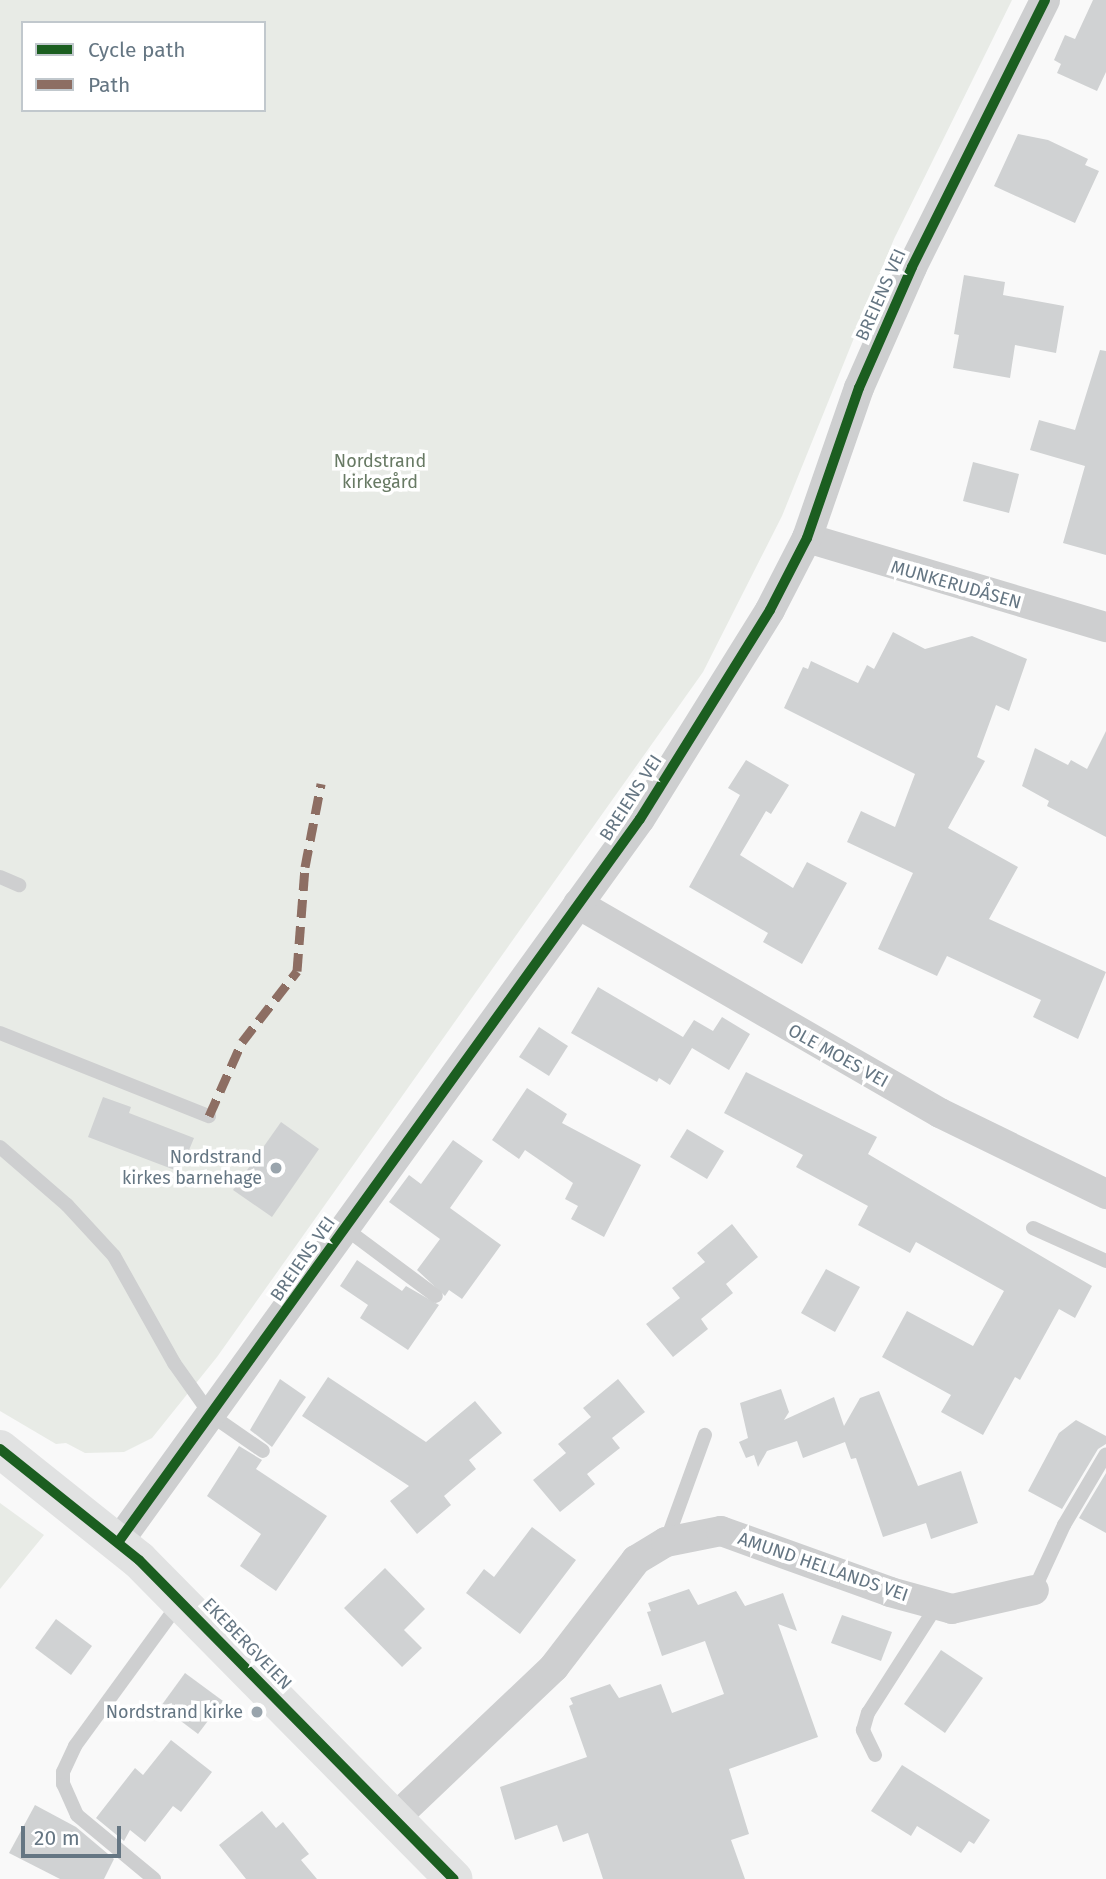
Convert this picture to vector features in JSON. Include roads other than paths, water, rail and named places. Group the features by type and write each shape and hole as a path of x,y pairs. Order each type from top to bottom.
{"main road":[{"name":"EKEBERGVEIEN","path":"0,1450 119,1541 454,1879"}],"street":[{"name":"BREIENS VEI","path":"119,1541 640,819 770,610 807,538 859,388 907,279 1045,0"},
{"name":"MUNKERUDÅSEN","path":"807,538 1106,626"},
{"name":"OLE MOES VEI","path":"578,904 940,1113 1106,1194"},
{"name":"AMUND HELLANDS VEI","path":"394,1819 554,1667 636,1560 666,1542 693,1533 721,1531 937,1605 962,1608 1034,1590"}],"lane":[{"path":"0,877 19,885"},
{"path":"0,1033 209,1116"},
{"path":"0,1147 67,1205 114,1256 174,1363 211,1415 263,1451"},
{"path":"1033,1228 1106,1261"},
{"name":"BREIENS VEI","path":"346,1229 436,1296"},
{"path":"666,1542 705,1435"},
{"path":"1034,1590 1064,1525 1106,1454"},
{"path":"154,1879 77,1815 63,1784 63,1772 75,1746 181,1601"},
{"path":"875,1755 863,1730 868,1713 937,1605"}],"place":[{"name":"Nordstrand kirkes barnehage","path":"276,1168"},
{"name":"Nordstrand kirke","path":"257,1712"}],"park label":[{"name":"Nordstrand kirkegård","path":"380,472"}]}
